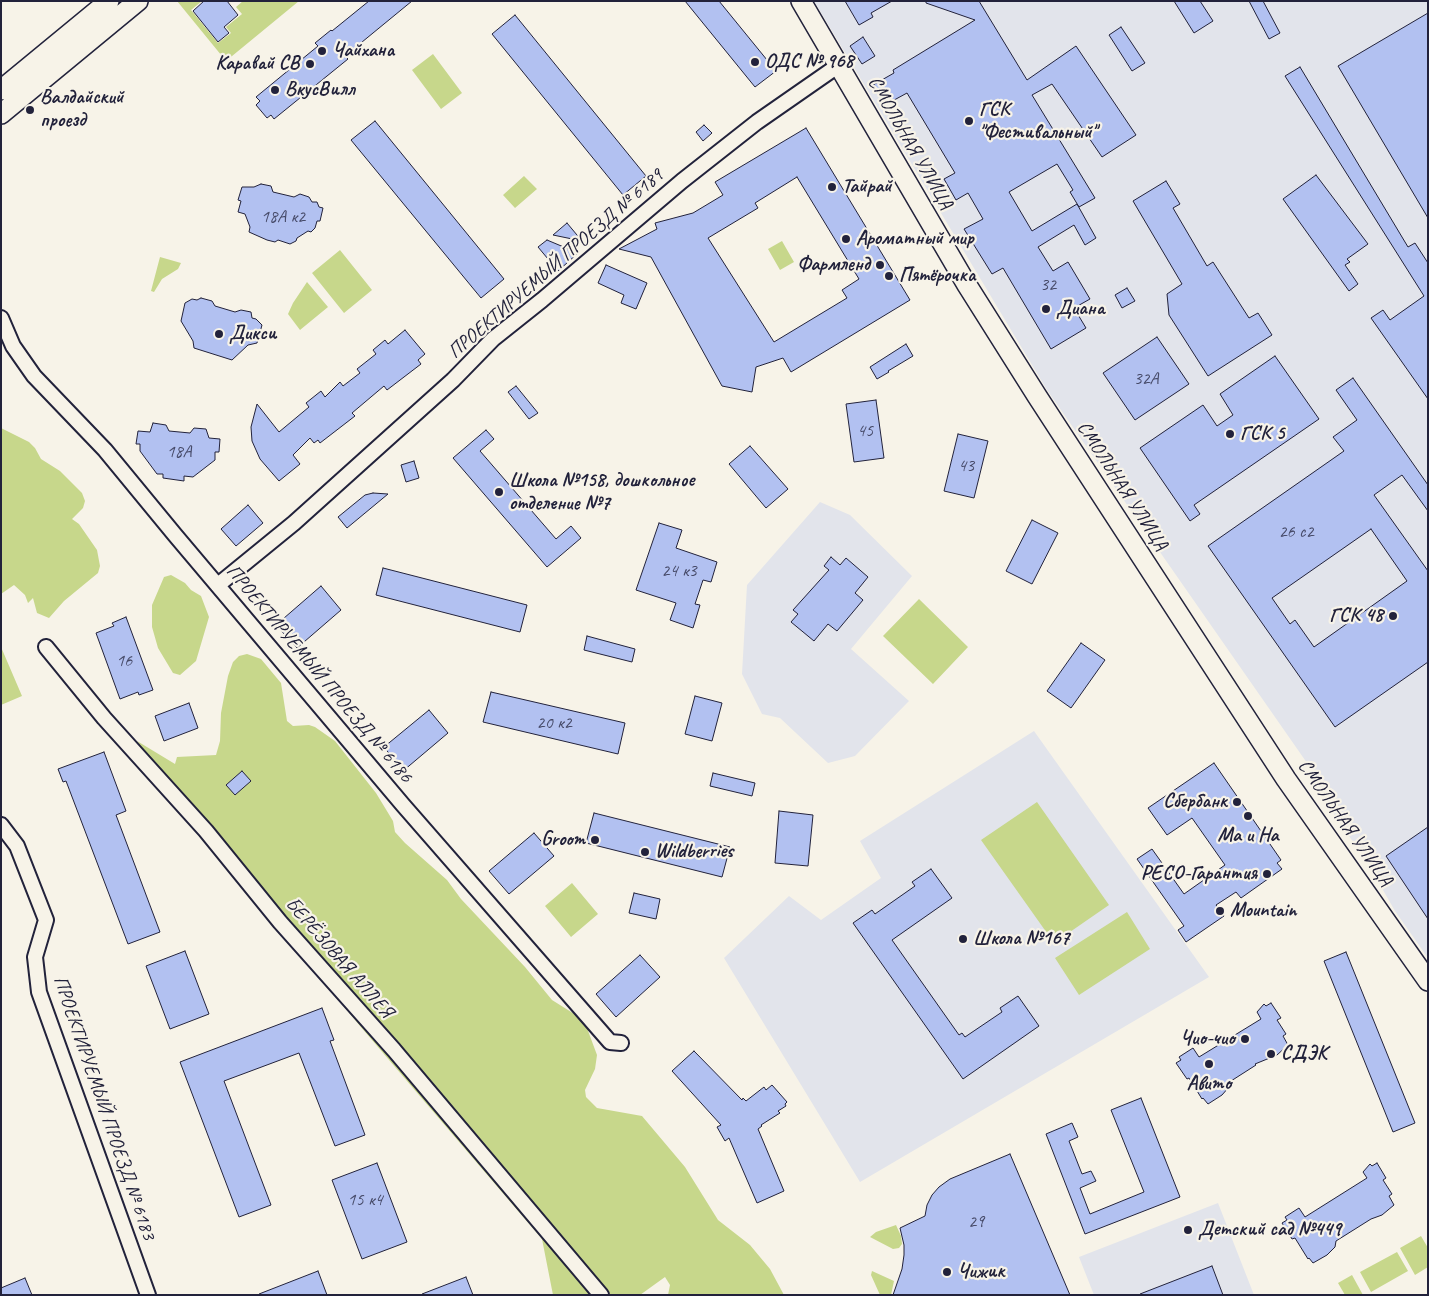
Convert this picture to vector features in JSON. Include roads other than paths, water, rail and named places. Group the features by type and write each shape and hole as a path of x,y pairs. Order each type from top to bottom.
{"street":[{"path":"1,90 109,1"},
{"path":"1,114 138,1"},
{"name":"СМОЛЬНАЯ УЛИЦА","path":"801,1 967,286 1037,396 1286,779 1428,981"},
{"name":"ПРОЕКТИРУЕМЫЙ ПРОЕЗД № 6189","path":"218,585 294,523 453,380 493,339 542,300 682,181 758,122 839,65"},
{"name":"ПРОЕКТИРУЕМЫЙ ПРОЕЗД № 6186","path":"1,318 13,346 34,376 105,450 390,790 597,1028 610,1042 620,1043"},
{"name":"БЕРЁЗОВАЯ АЛЛЕЯ","path":"46,647 104,718 206,831 280,922 394,1050 602,1295"},
{"name":"ПРОЕКТИРУЕМЫЙ ПРОЕЗД № 6183","path":"1,825 17,846 46,920 35,957 39,992 148,1295"}],"place":[{"name":"Чайхана","path":"322,51"},
{"name":"ОДС № 968","path":"755,62"},
{"name":"Каравай СВ","path":"310,64"},
{"name":"ВкусВилл","path":"275,90"},
{"name":"Валдайский проезд","path":"30,110"},
{"name":"ГСК \"Фестивальный\"","path":"969,121"},
{"name":"Тайрай","path":"832,187"},
{"name":"Ароматный мир","path":"846,239"},
{"name":"Фармленд","path":"880,265"},
{"name":"Пятёрочка","path":"889,276"},
{"name":"Диана","path":"1046,309"},
{"name":"Дикси","path":"219,334"},
{"name":"ГСК 5","path":"1230,434"},
{"name":"Школа №158, дошкольное отделение №7","path":"499,492"},
{"name":"ГСК 48","path":"1393,616"},
{"name":"Сбербанк","path":"1237,802"},
{"name":"Ма и На","path":"1248,816"},
{"name":"Groom","path":"595,840"},
{"name":"Wildberries","path":"645,852"},
{"name":"РЕСО-Гарантия","path":"1267,874"},
{"name":"Mountain","path":"1220,911"},
{"name":"Школа №167","path":"963,939"},
{"name":"Чио-чио","path":"1245,1039"},
{"name":"СДЭК","path":"1271,1054"},
{"name":"Авито","path":"1209,1064"},
{"name":"Детский сад №449","path":"1188,1230"},
{"name":"Чижик","path":"947,1272"}]}
